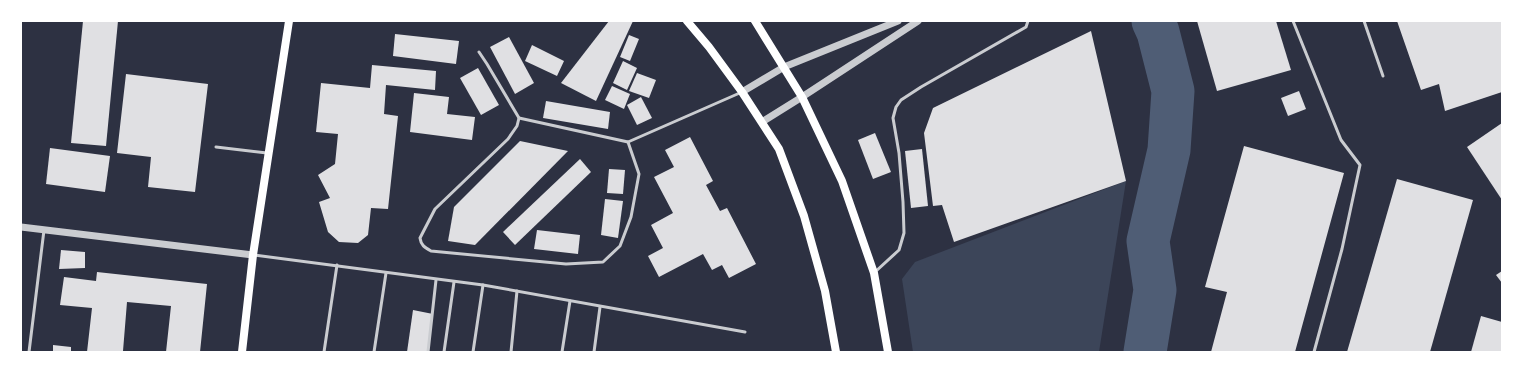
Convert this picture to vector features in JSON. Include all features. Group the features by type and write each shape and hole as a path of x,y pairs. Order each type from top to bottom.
{"main road":[{"path":"242,352 252,255 289,21"},
{"path":"687,21 709,47 742,92 779,149 804,216 825,291 836,352"},
{"path":"755,21 802,97 842,181 874,273 888,352"}],"street":[{"path":"742,92 784,67 898,21"},
{"path":"762,122 918,21"},
{"path":"21,227 252,255"}],"lane":[{"path":"874,273 899,250 904,233 899,153 893,118 896,107 901,100 921,87 1026,27 1028,21"},
{"path":"1293,21 1341,140 1360,165 1342,249 1314,352"},
{"path":"1364,21 1383,76"},
{"path":"479,52 498,81 519,118 518,126 508,139 435,209 420,238 424,247 431,251 566,264 603,262 620,246 631,217 639,174 628,142"},
{"path":"519,118 628,142 742,92"},
{"path":"216,147 269,153"},
{"path":"29,352 44,230"},
{"path":"252,255 483,285 745,332"},
{"path":"324,352 337,265"},
{"path":"374,352 386,273"},
{"path":"428,352 436,280"},
{"path":"444,352 454,282"},
{"path":"473,352 483,285"},
{"path":"511,352 517,291"},
{"path":"562,352 570,301"},
{"path":"594,352 600,306"}],"shaded area":[{"path":"1126,181 1099,352 913,352 902,279 915,262"}],"building":[{"path":"83,21 118,21 106,146 71,143"},
{"path":"609,21 633,21 596,101 561,83"},
{"path":"1197,21 1276,21 1291,70 1217,91"},
{"path":"1397,21 1501,21 1502,92 1445,111 1439,84 1421,90"},
{"path":"1091,31 1126,181 954,242 942,205 933,206 924,133 933,108"},
{"path":"395,34 459,41 456,64 393,56"},
{"path":"629,35 639,39 630,61 620,57"},
{"path":"509,37 534,83 515,94 490,47"},
{"path":"532,45 564,61 557,76 525,61"},
{"path":"623,61 637,68 627,90 613,83"},
{"path":"372,65 436,71 435,90 386,85 384,114 398,116 388,209 371,208 368,235 358,243 339,242 328,232 319,202 330,198 318,175 335,164 338,134 316,132 321,83 370,88"},
{"path":"478,68 499,105 481,115 460,78"},
{"path":"637,73 656,80 649,98 629,91"},
{"path":"126,74 208,84 195,192 148,187 151,157 117,153"},
{"path":"612,86 630,94 624,109 605,100"},
{"path":"1299,91 1306,109 1288,116 1281,98"},
{"path":"414,93 449,97 447,114 475,117 472,140 410,132"},
{"path":"641,97 652,118 637,125 627,105"},
{"path":"546,101 610,112 608,129 543,118"},
{"path":"1502,123 1502,200 1467,147"},
{"path":"875,133 891,172 873,179 858,140"},
{"path":"690,137 713,181 706,185 720,211 727,208 756,264 729,278 722,265 712,270 703,254 659,277 648,256 663,248 651,225 673,213 654,177 674,167 665,150"},
{"path":"520,141 568,151 475,245 448,241 454,207"},
{"path":"1244,146 1344,173 1295,352 1211,352 1227,292 1205,287"},
{"path":"50,148 110,156 105,192 46,184"},
{"path":"922,149 928,206 911,208 905,151"},
{"path":"580,159 591,172 515,245 503,232"},
{"path":"609,169 625,170 623,194 607,193"},
{"path":"1397,179 1473,200 1430,352 1347,352"},
{"path":"605,199 623,201 618,238 601,235"},
{"path":"537,230 580,235 578,254 534,249"},
{"path":"61,250 85,252 85,268 59,269"},
{"path":"1502,271 1502,283 1496,275"},
{"path":"97,272 207,284 200,352 166,352 171,306 127,302 123,351 125,352 87,352 92,308 60,305 64,277 96,281"},
{"path":"413,310 433,314 428,352 407,352"},
{"path":"1481,316 1502,322 1502,352 1471,352"},
{"path":"53,345 71,347 71,352 53,352"}],"waterway":[{"path":"1145,352 1155,290 1148,241 1169,150 1173,91 1158,32 1153,21"}]}
